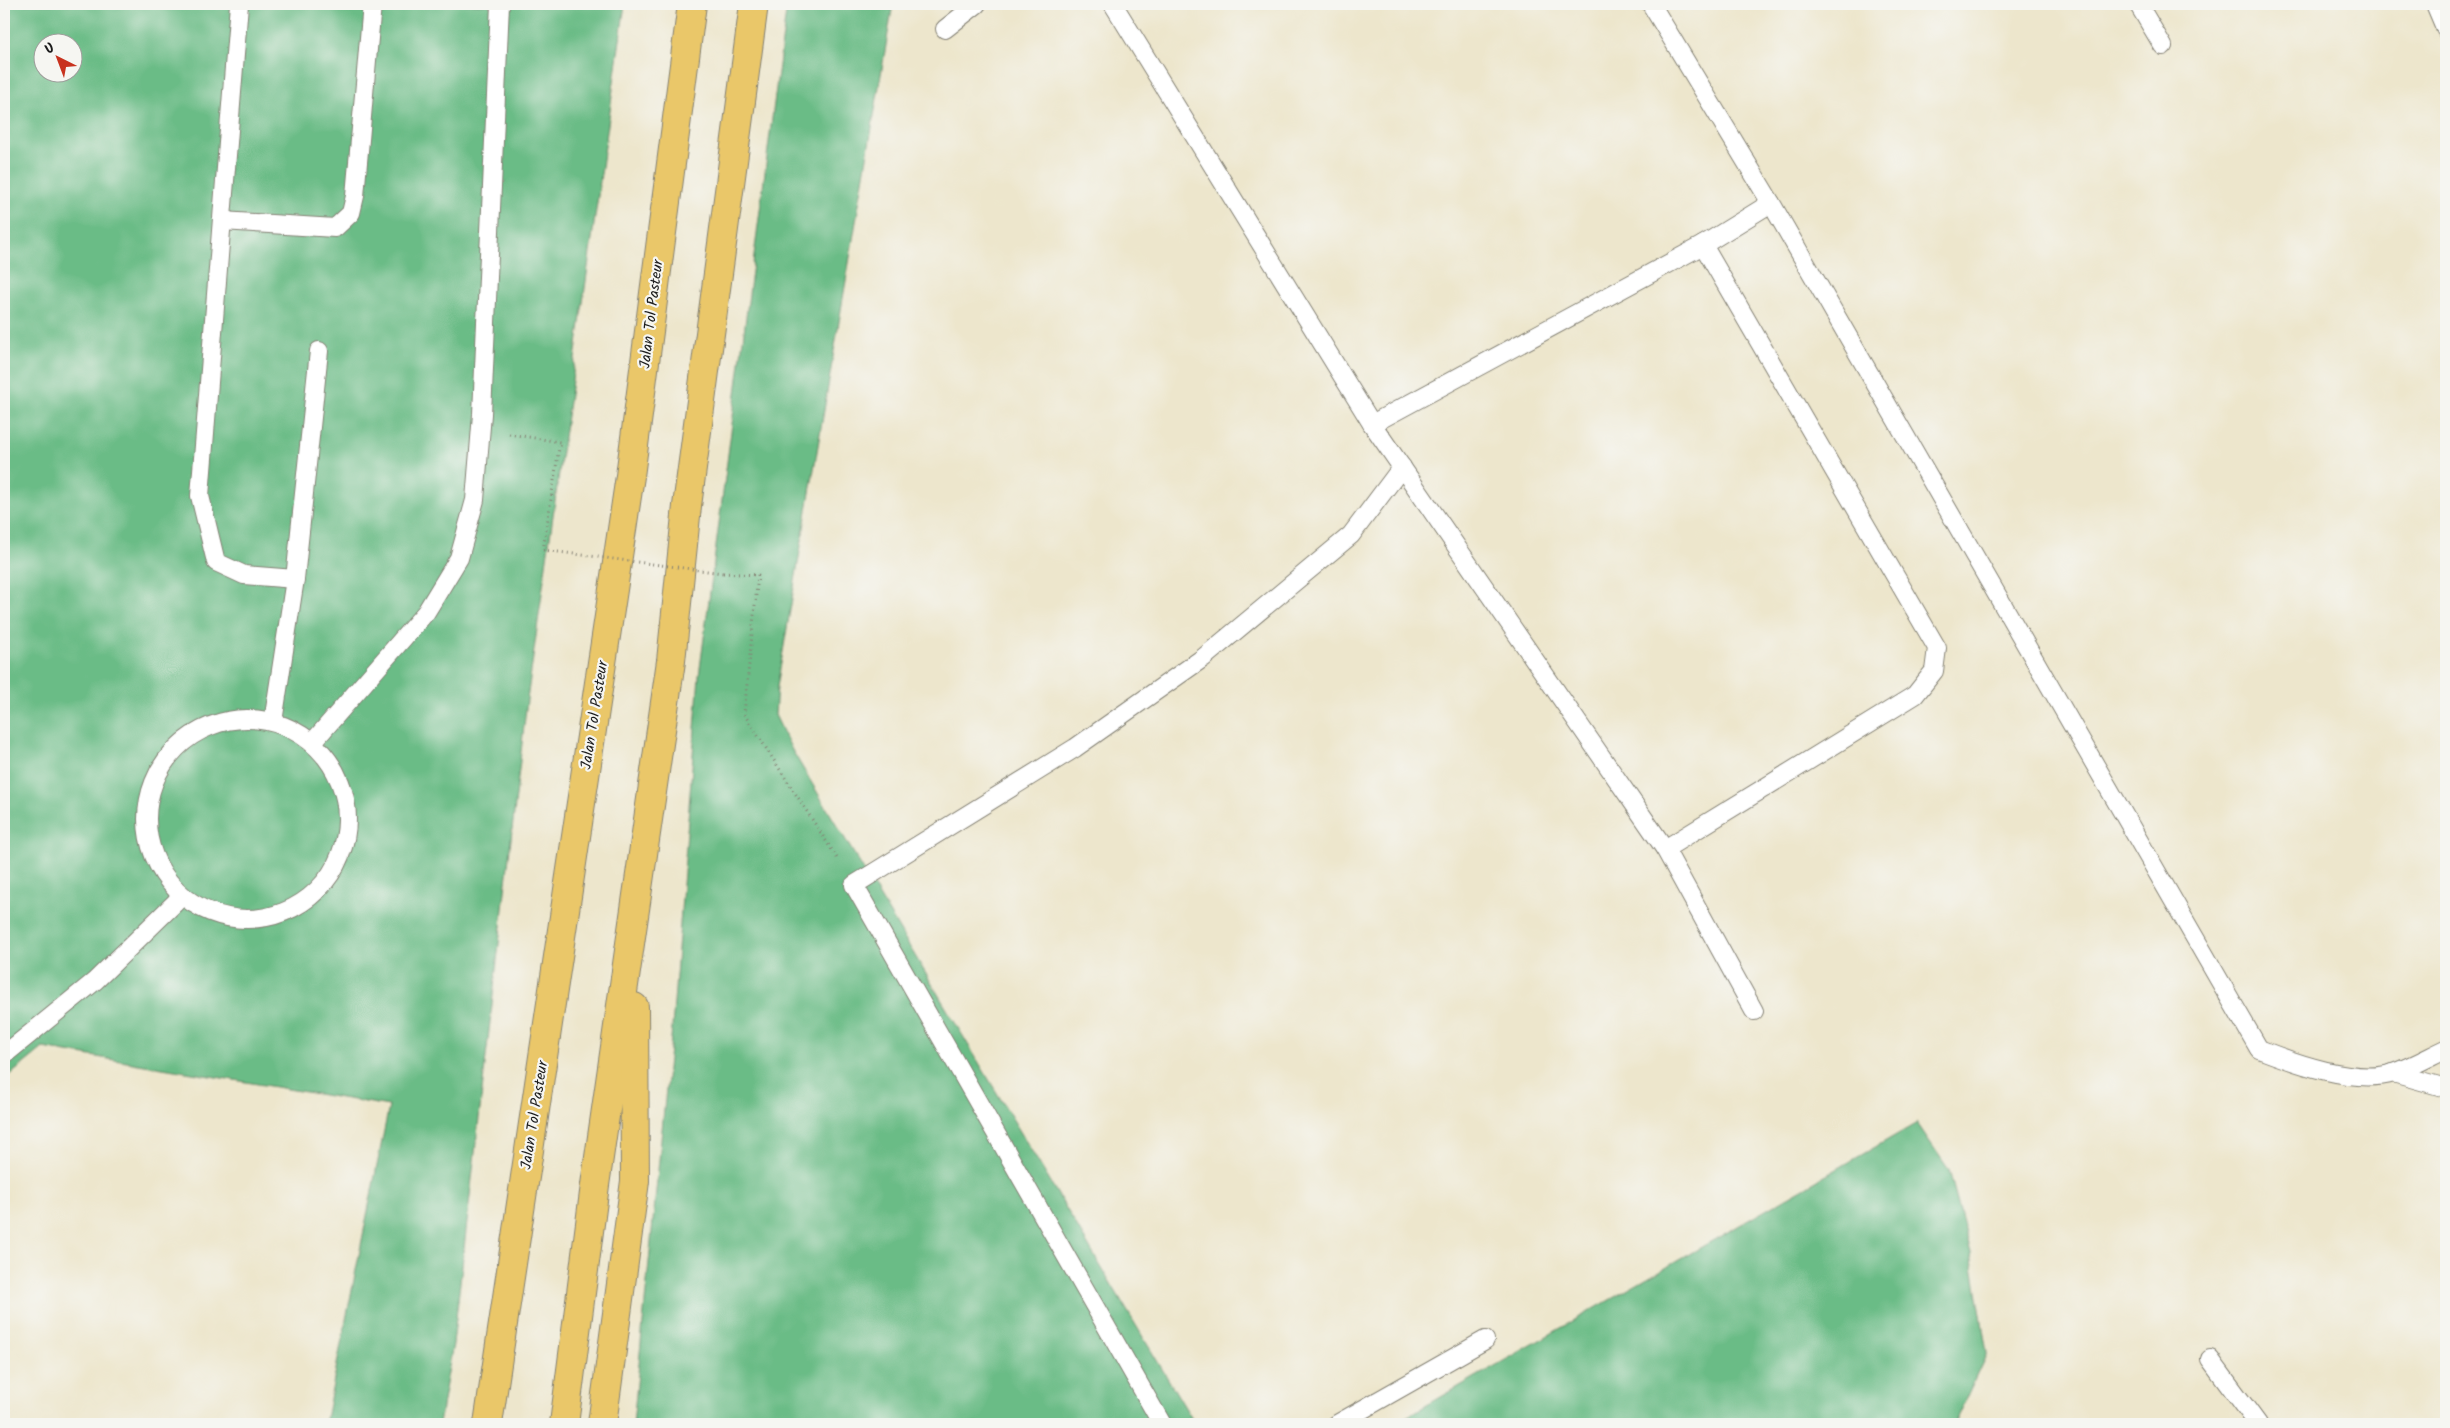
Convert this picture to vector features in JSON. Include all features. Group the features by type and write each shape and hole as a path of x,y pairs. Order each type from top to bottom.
{"highway":[{"name":"Jalan Tol Pasteur","path":"488,1424 630,476 692,4"},
{"path":"564,1424 634,910 671,660 687,506 754,4"},
{"path":"602,1424 635,1181 634,910"}],"lane":[{"path":"239,4 200,496 216,562 244,576 295,579"},
{"path":"222,221 335,228 351,213 355,196 372,4"},
{"path":"312,743 426,612 459,558 475,500 481,430 500,4"},
{"path":"945,29 977,4"},
{"path":"1113,4 1372,424 1665,849 1754,1011"},
{"path":"1651,4 1771,202 2259,1049 2293,1063 2339,1074 2364,1076 2392,1073 2446,1049"},
{"path":"2138,4 2163,46"},
{"path":"2435,4 2446,30"},
{"path":"1372,424 1703,245 1771,202"},
{"path":"1665,849 1915,695 1934,671 1937,648 1703,245"},
{"path":"273,722 295,579 320,351"},
{"path":"1162,1424 854,885 1075,748 1203,658 1351,535 1402,467"},
{"path":"228,721 273,722 294,730 312,743 328,759 339,778 346,800 348,822 344,844 336,865 323,884 307,900 288,911 266,917 244,919 222,916 201,908 182,896 167,880 159,867 149,839 147,816 150,794 158,774 171,755 188,739 207,728 228,721"},
{"path":"4,1055 95,981 182,896"},
{"path":"2392,1073 2446,1088"},
{"path":"1337,1424 1485,1340"},
{"path":"2210,1359 2258,1424"}],"path":[{"path":"481,430 560,442 543,550 723,573 758,574 744,714 854,885"}],"green space":[{"path":"4,4 625,4 527,700 453,1344 439,1424 325,1424 389,1106 43,1048 4,1080"},
{"path":"787,4 893,4 777,687 775,715 792,750 1195,1424 633,1424 672,1028 699,676"},
{"path":"1917,1123 1949,1170 1971,1253 1987,1353 1954,1424 1394,1424"}]}
